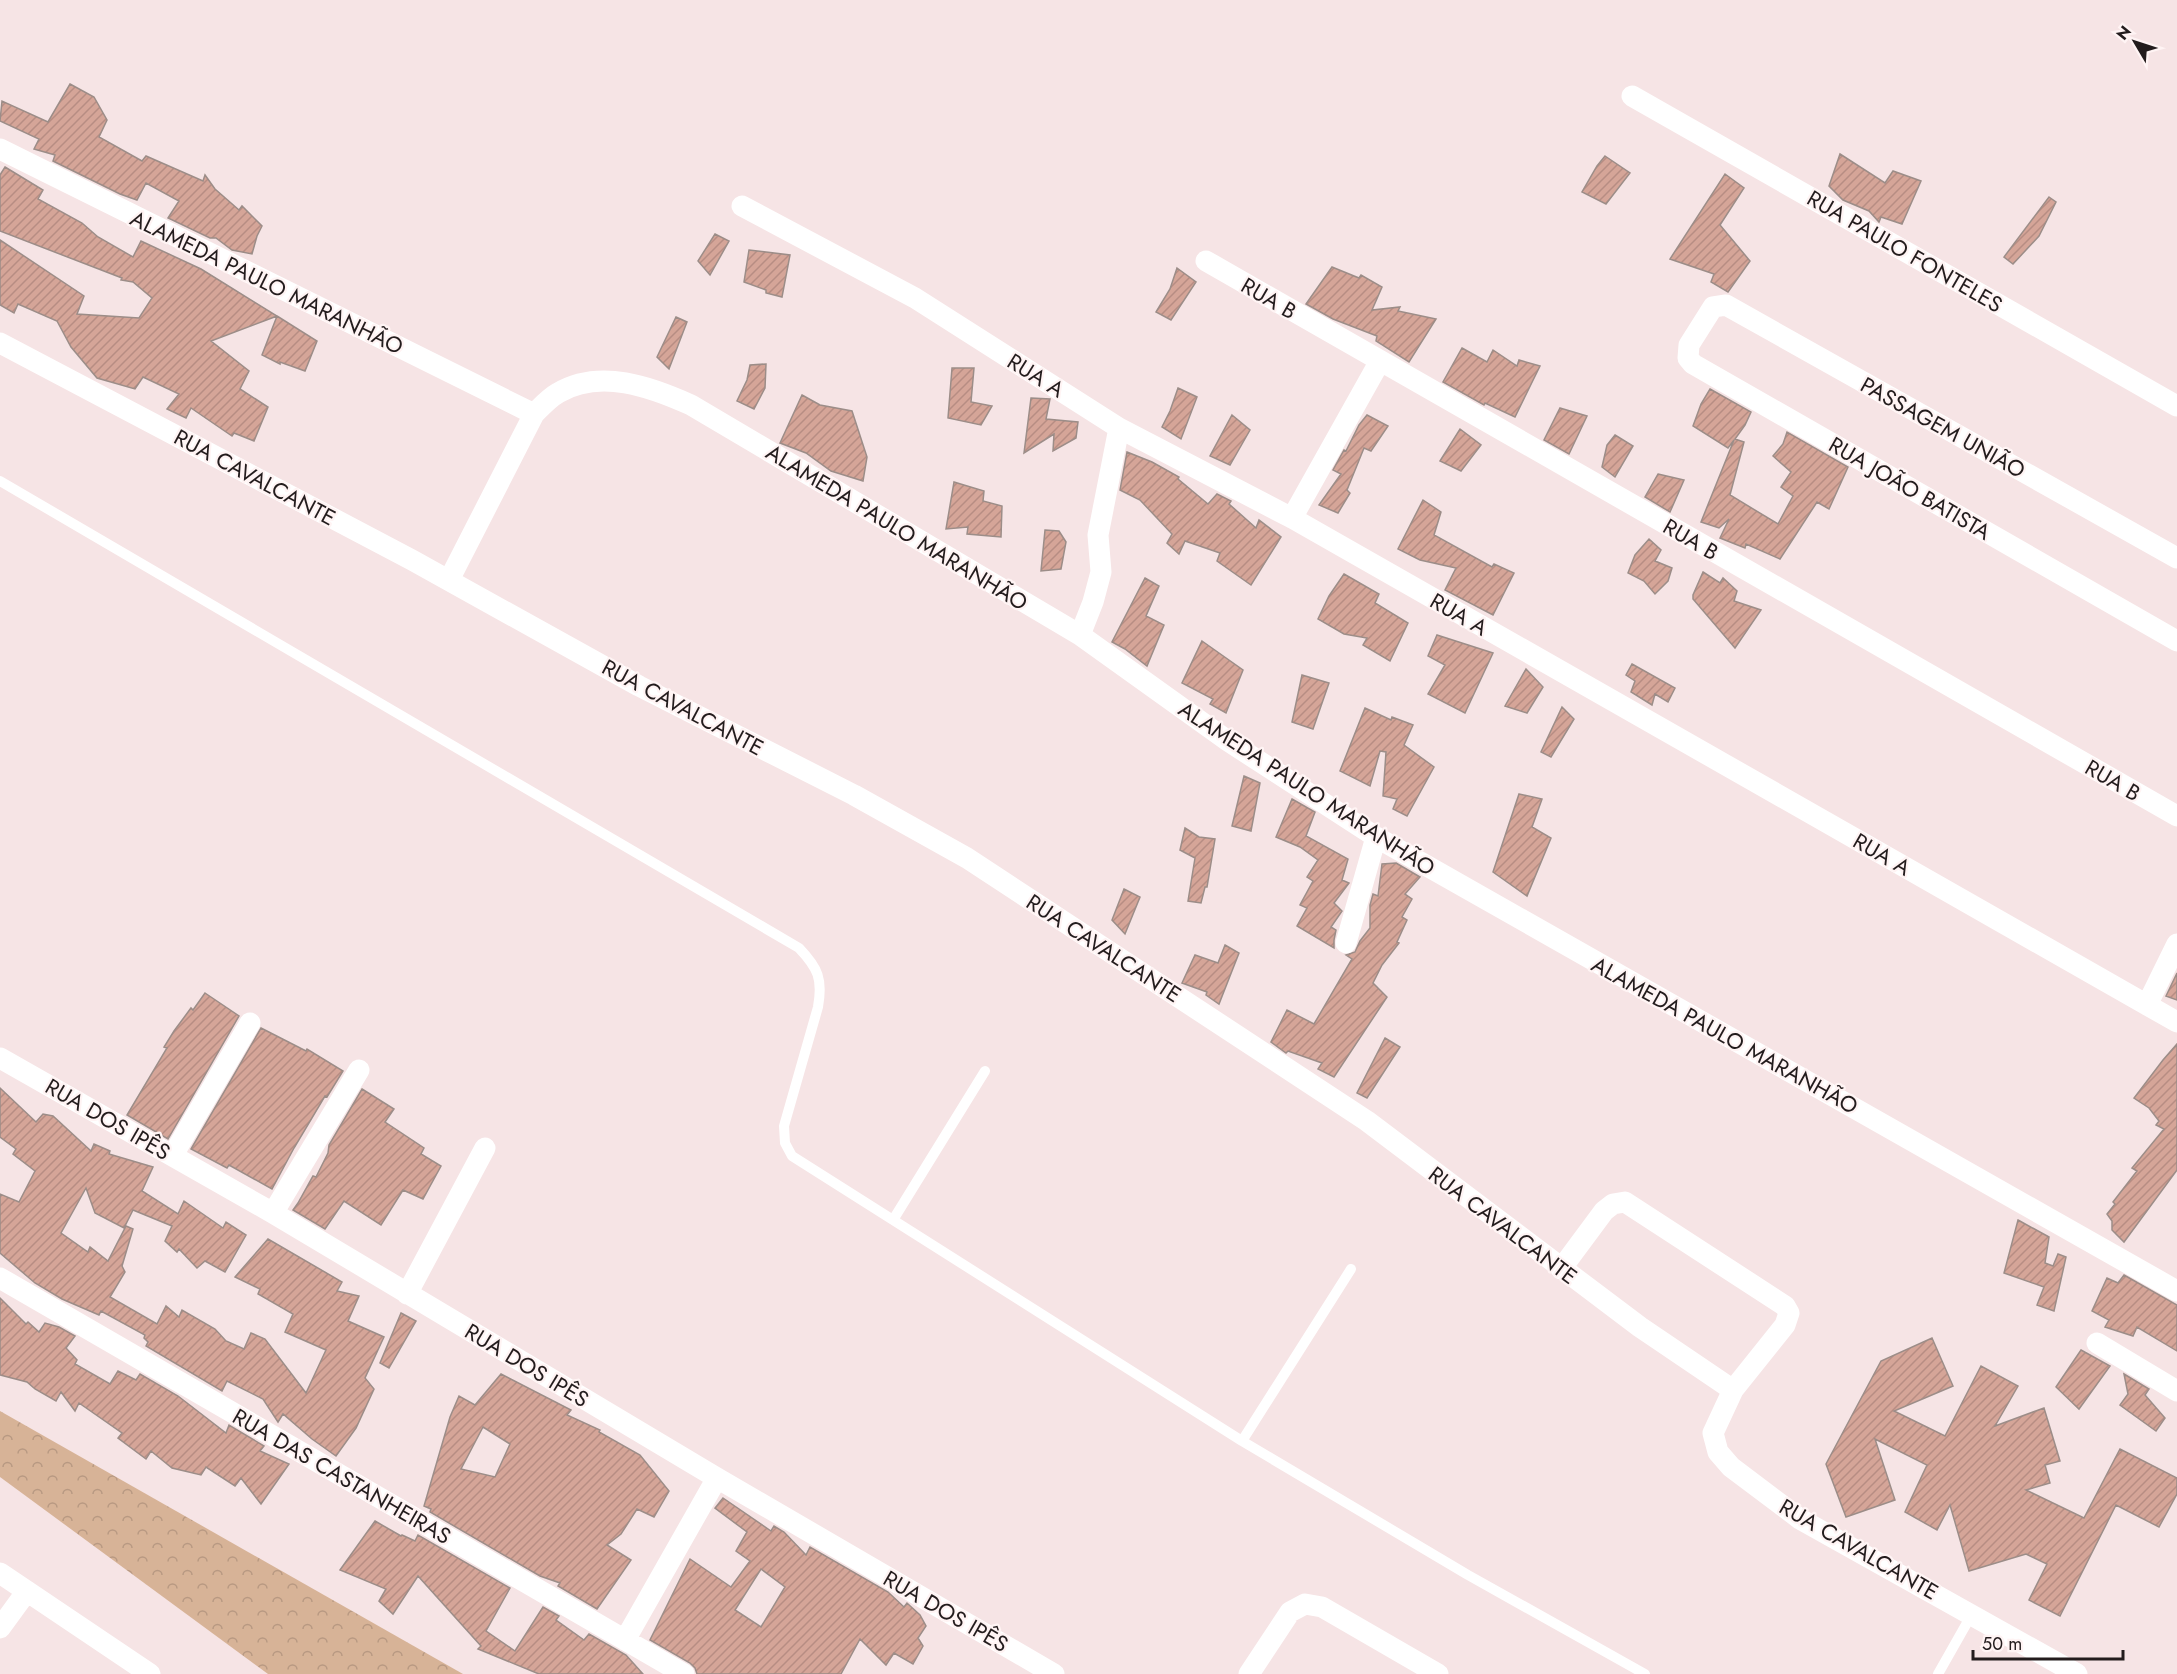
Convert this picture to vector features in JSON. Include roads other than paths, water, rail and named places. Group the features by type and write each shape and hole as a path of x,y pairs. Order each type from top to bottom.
{"street":[{"name":"RUA PAULO FONTELES","path":"1632,96 2177,406"},
{"name":"ALAMEDA PAULO MARANHÃO","path":"0,149 534,414"},
{"name":"RUA A","path":"742,206 915,298 1119,428 1292,518 2177,1022"},
{"name":"RUA B","path":"1206,261 2177,816"},
{"name":"PASSAGEM UNIÃO","path":"1709,312 1713,307 1726,305 2177,558"},
{"name":"RUA JOÃO BATISTA","path":"1709,312 1689,345 1688,358 1693,364 2177,641"},
{"name":"RUA CAVALCANTE","path":"0,343 449,580 639,686 854,795 968,858 1367,1121 1640,1327 1733,1390 1713,1433 1718,1452 1731,1467 1800,1519 2077,1674"},
{"path":"1292,518 1380,361"},
{"name":"ALAMEDA PAULO MARANHÃO","path":"449,580 534,414 557,393 571,387 599,381 632,384 664,392 691,405 1080,635 1228,741 1376,837 2177,1291"},
{"path":"1080,635 1094,602 1101,572 1098,534 1119,428"},
{"path":"1346,942 1376,837"},
{"path":"2147,1005 2177,944"},
{"path":"172,1155 250,1023"},
{"name":"RUA DOS IPÊS","path":"0,1058 273,1214 717,1478 1054,1674"},
{"path":"273,1214 358,1070"},
{"path":"407,1294 485,1148"},
{"path":"1562,1269 1604,1211 1613,1204 1625,1202 1785,1306 1789,1314 1785,1326 1733,1390"},
{"name":"RUA DAS CASTANHEIRAS","path":"0,1278 684,1674"},
{"path":"2097,1343 2177,1391"},
{"path":"624,1640 717,1478"},
{"path":"0,1573 147,1673"},
{"path":"0,1628 27,1591"},
{"path":"1249,1674 1290,1612 1305,1604 1322,1606 1438,1674"}],"lane":[{"path":"0,481 799,948 812,962 821,990 784,1125 785,1143 792,1156 1242,1442 1468,1575 1645,1674"},
{"path":"893,1220 986,1071"},
{"path":"1242,1442 1350,1269"},
{"path":"1938,1674 1972,1614"}]}
